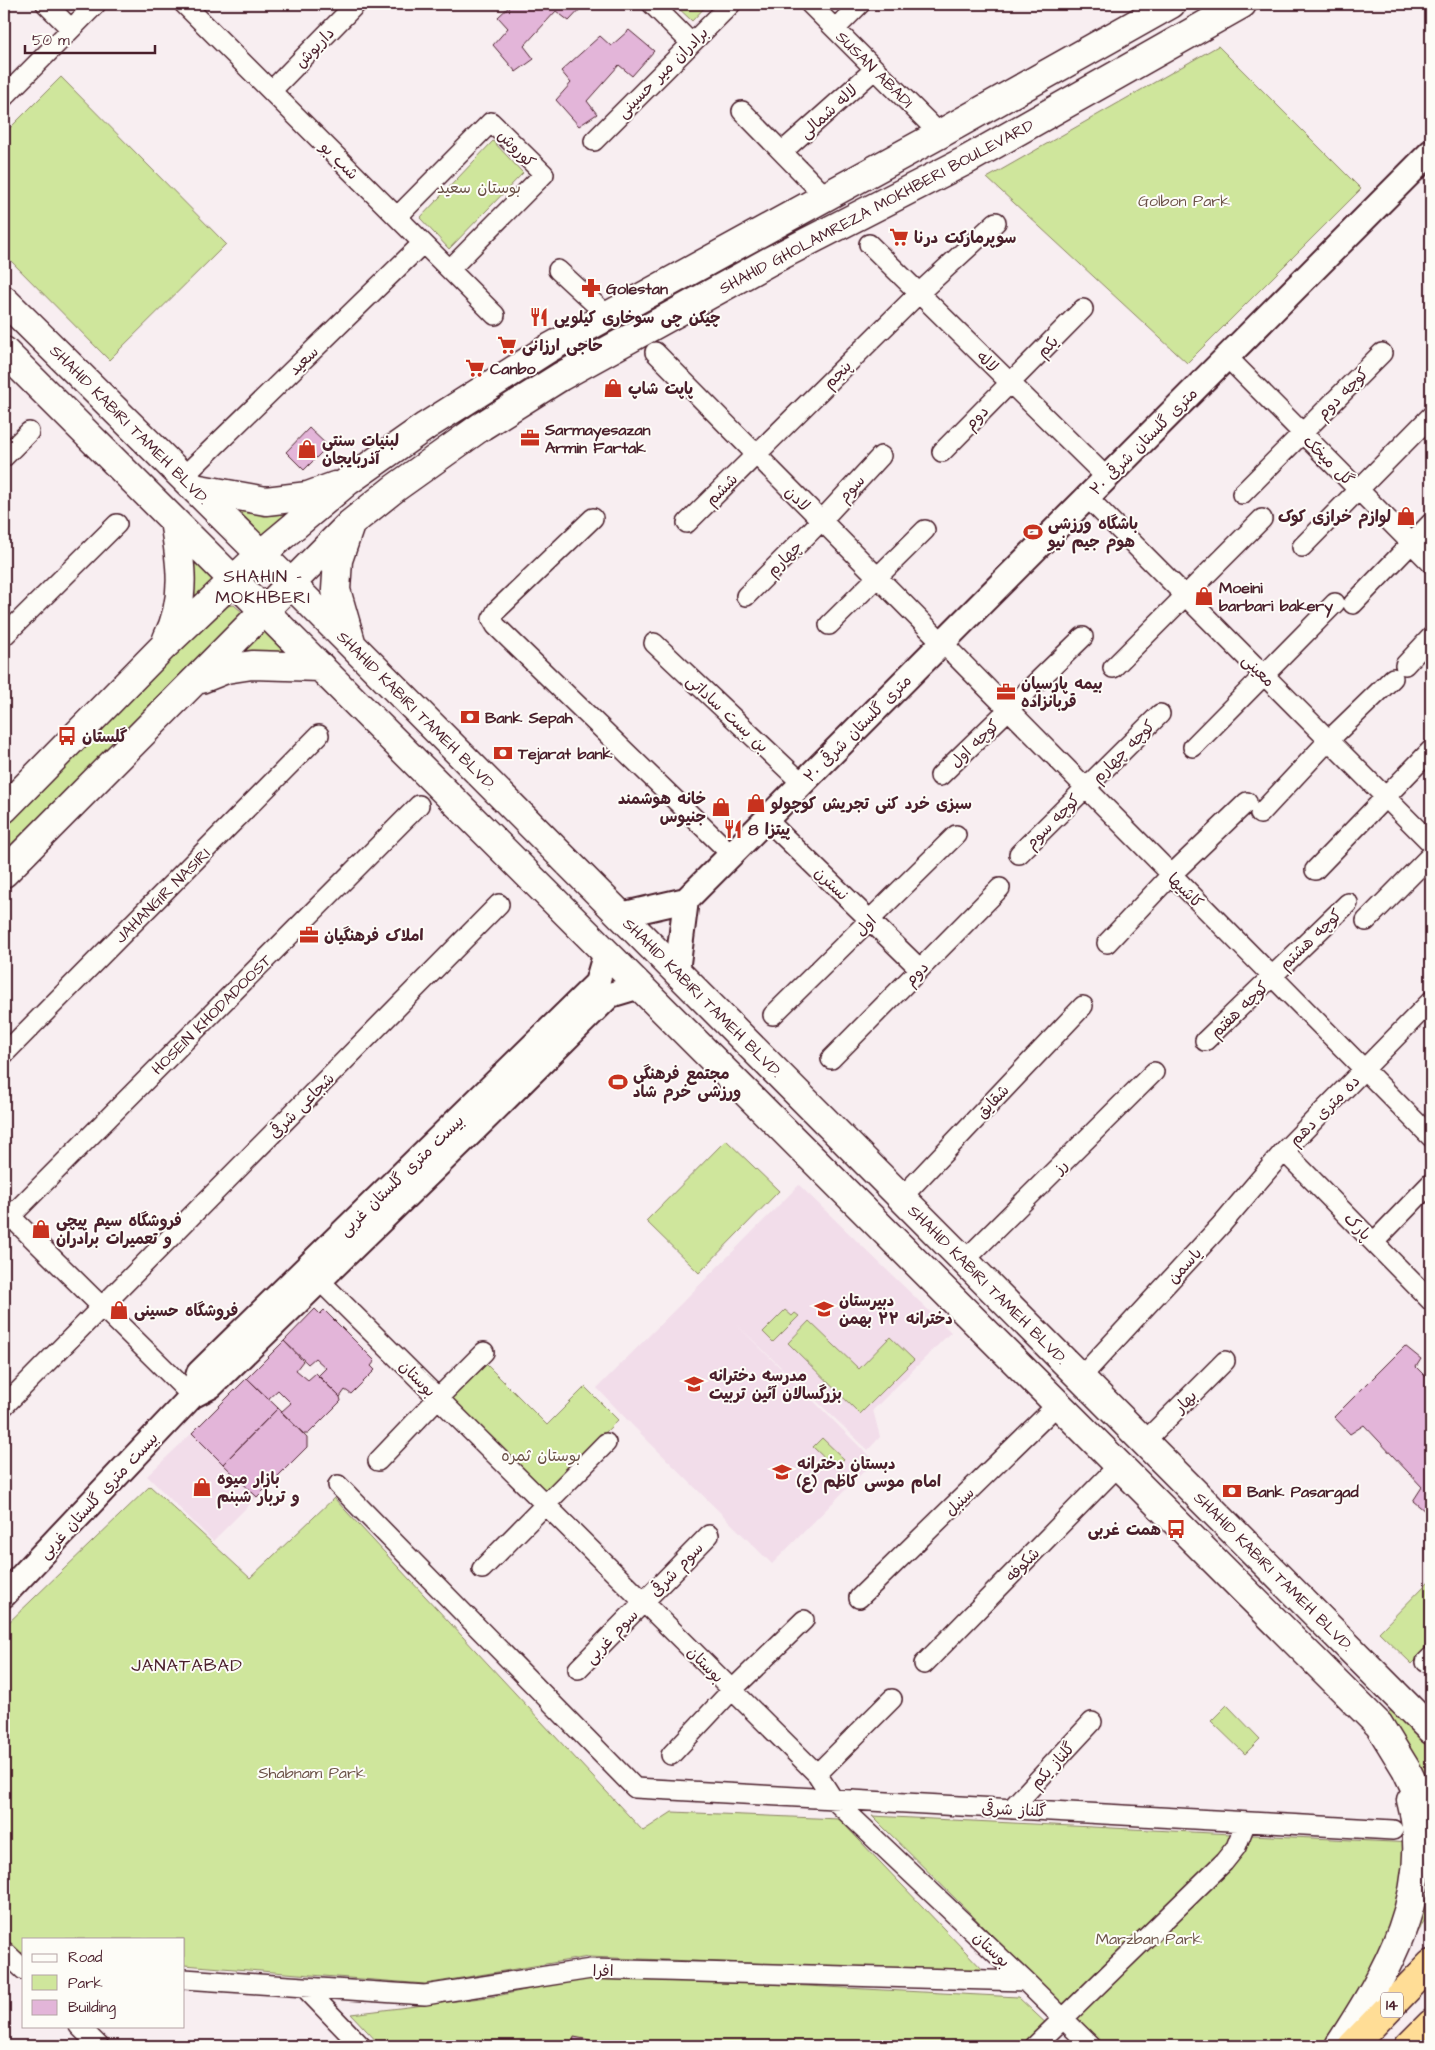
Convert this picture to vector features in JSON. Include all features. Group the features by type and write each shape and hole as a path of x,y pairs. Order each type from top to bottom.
{"highway":[{"name":"14","path":"1352,2046 1431,1964"},
{"path":"1410,2046 1431,2024"}],"main road":[{"name":"SHAHID GHOLAMREZA MOKHBERI BOULEVARD","path":"4,873 350,524 395,488 474,431 560,377 770,261 965,161 1242,4"},
{"name":"SHAHID GHOLAMREZA MOKHBERI BOULEVARD","path":"4,809 164,646 261,554 348,481 426,426 550,348 940,134 1162,6"},
{"name":"SHAHID KABIRI TAMEH BLVD.","path":"4,300 352,645 1399,1696"},
{"path":"4,351 1379,1725 1406,1769 1431,1821"},
{"path":"189,483 266,501 308,496 348,481"},
{"path":"164,646 174,625 182,587 174,521"},
{"path":"350,524 338,560 336,590 352,645"},
{"path":"197,680 226,669 252,665 321,667"},
{"path":"1399,1696 1431,1722"},
{"path":"1399,1696 1431,1730"},
{"path":"1339,2046 1371,1997 1393,1957 1409,1920 1418,1885 1420,1842 1416,1814 1405,1783 1379,1725"}],"street":[{"path":"46,4 71,29"},
{"path":"4,97 96,4"},
{"name":"شب بو","path":"184,4 495,316"},
{"name":"داریوش","path":"271,91 356,4"},
{"path":"652,4 691,43"},
{"name":"برادران میر حسینی","path":"594,141 730,4"},
{"name":"SUSAN ABADI","path":"810,4 940,134"},
{"path":"835,29 860,4"},
{"name":"لاله شمالی","path":"782,152 875,69"},
{"path":"742,111 825,196"},
{"name":"کوروش","path":"397,217 491,122 544,174 450,269"},
{"name":"۲۰ متری گلستان شرقی","path":"686,900 1431,152"},
{"path":"919,293 996,222"},
{"name":"سعید","path":"189,483 423,243"},
{"name":"لاله","path":"869,244 1107,478"},
{"path":"558,270 608,316"},
{"name":"پنجم","path":"756,454 919,293"},
{"name":"یکم","path":"1010,383 1084,309"},
{"name":"لادن","path":"655,352 941,643"},
{"name":"کوچه دوم","path":"1242,494 1382,353"},
{"name":"گل میخک","path":"1227,357 1431,563"},
{"name":"دوم","path":"942,452 1010,383"},
{"path":"1302,547 1431,416"},
{"path":"4,457 29,432"},
{"name":"ششم","path":"687,523 756,454"},
{"name":"سوم","path":"821,521 880,456"},
{"name":"معینی","path":"1087,497 1431,842"},
{"path":"593,518 497,610 492,618 496,626 731,854"},
{"path":"1113,668 1262,519"},
{"name":"چهارم","path":"746,596 821,521"},
{"path":"1193,747 1265,676 1412,543 1431,523"},
{"path":"4,636 117,524"},
{"path":"829,625 925,530"},
{"path":"1107,943 1172,875 1254,808 1330,740 1431,636"},
{"path":"1008,710 1083,637"},
{"name":"بن بست ساداتی","path":"654,642 802,783"},
{"name":"کاشیها","path":"941,643 1431,1137"},
{"name":"کوچه اول","path":"940,776 1008,710"},
{"name":"کوچه چهارم","path":"1085,788 1160,714"},
{"name":"JAHANGIR NASIRI","path":"4,1054 319,735"},
{"path":"1315,870 1387,798 1431,750"},
{"name":"کوچه سوم","path":"1019,854 1085,788"},
{"name":"HOSEIN KHODADOOST","path":"6,1217 418,805"},
{"name":"نسترن","path":"766,819 920,969"},
{"name":"اول","path":"773,1015 956,835"},
{"path":"1366,921 1431,855"},
{"name":"دوم","path":"832,1059 1000,888"},
{"path":"621,915 686,900 677,972"},
{"name":"کوچه هشتم","path":"1272,976 1348,902"},
{"name":"شجاعی شرقی","path":"4,1406 500,904"},
{"name":"بیست متری گلستان غربی","path":"4,1595 192,1396 211,1386 313,1274 598,983 606,952"},
{"name":"کوچه هفتم","path":"1205,1041 1272,976"},
{"name":"بیست متری گلستان غربی","path":"313,1274 610,995 640,986"},
{"name":"ده متری دهم","path":"1284,1151 1431,1002"},
{"name":"شقایق","path":"902,1197 1083,1006"},
{"name":"رز","path":"965,1260 1154,1072"},
{"name":"پارک","path":"1284,1151 1431,1301"},
{"name":"یاسمن","path":"1082,1377 1221,1225 1284,1151"},
{"path":"1374,1242 1431,1183"},
{"path":"6,1217 102,1307 192,1396"},
{"name":"بوستان","path":"313,1274 817,1774 833,1799 1091,2046"},
{"path":"378,1461 484,1352"},
{"name":"بهار","path":"1145,1441 1225,1361"},
{"name":"سنبل","path":"859,1598 1058,1404"},
{"path":"482,1570 606,1443"},
{"name":"شکوفه","path":"924,1664 1119,1465"},
{"name":"گلناز شرقی","path":"338,1485 635,1788 1393,1830"},
{"name":"سوم شرقی","path":"644,1602 709,1535"},
{"name":"سوم غربی","path":"578,1669 644,1602"},
{"path":"671,1754 732,1690 804,1620"},
{"path":"817,1774 892,1699"},
{"name":"گلناز یکم","path":"1011,1809 1092,1722"},
{"path":"1035,2046 1224,1862 1236,1847 1246,1822"},
{"path":"4,1950 22,1968"},
{"name":"افرا","path":"185,1979 425,1995 591,1969 1025,1981"},
{"path":"304,1987 361,2046"},
{"path":"81,2028 99,2046"}],"shaded area":[{"path":"799,1185 951,1332 873,1410 880,1437 868,1450 737,1325 874,1461 772,1564 597,1388"},
{"name":"بازار میوه و تربار شبنم","path":"192,1433 257,1497 213,1541 147,1476"}],"green space":[{"path":"674,4 708,4 692,21"},
{"name":"Golbon Park","path":"1218,46 1361,189 1187,363 987,178"},
{"path":"61,77 226,244 109,360 4,254 4,134"},
{"name":"بوستان سعید","path":"493,141 523,173 449,249 420,218"},
{"path":"221,500 302,506 265,539"},
{"path":"182,546 217,580 182,614"},
{"path":"234,605 242,612 240,621 4,857 4,822 162,666 226,606"},
{"path":"265,629 301,662 226,665"},
{"path":"726,1140 779,1191 699,1273 646,1221"},
{"path":"785,1310 792,1316 795,1313 799,1316 773,1342 763,1332"},
{"path":"809,1321 859,1369 890,1337 914,1360 860,1414 788,1343"},
{"name":"بوستان ثمره","path":"483,1361 547,1425 585,1387 618,1420 541,1496 445,1399"},
{"path":"822,1438 844,1459 835,1468 813,1447"},
{"name":"Shabnam Park","path":"150,1486 250,1578 334,1498 643,1831 672,1812 839,1819 985,1972 588,1957 425,1984 185,1965 185,1938 22,1938 22,1953 15,1952 4,1941 4,1627"},
{"path":"1431,1579 1431,1645 1412,1664 1379,1632"},
{"path":"1227,1705 1260,1739 1245,1754 1211,1721"},
{"path":"1396,1706 1431,1743 1431,1803 1387,1714"},
{"name":"Marzban Park","path":"872,1816 1412,1843 1408,1889 1355,2001 1323,2046 1104,2046"},
{"path":"1431,1857 1431,1911 1411,1941 1427,1889"},
{"path":"604,1977 1018,1997 1051,2028 1032,2046 381,2046 351,2014 497,1996 572,1980"}],"building":[{"path":"512,4 585,4 569,21 556,11 524,46 534,59 516,72 493,45 508,28 498,17"},
{"path":"629,30 654,51 632,76 619,65 587,101 597,114 579,126 556,100 571,83 561,71 600,36 611,46"},
{"name":"لبنیات سنتی آذربایجان","path":"309,428 328,446 304,470 286,452"},
{"name":"بیمه پارسیان قربانزاده","path":"1006,686 1012,691 1005,699 1000,693"},
{"path":"315,1309 320,1314 324,1310 375,1361 371,1366 375,1370 351,1394 345,1390 340,1397 318,1376 326,1368 315,1358 308,1364 284,1341"},
{"path":"284,1341 303,1361 296,1370 308,1380 316,1373 340,1397 341,1401 308,1434 304,1434 281,1412 291,1403 278,1390 268,1399 247,1378"},
{"path":"1405,1346 1421,1359 1416,1367 1431,1382 1431,1516 1413,1501 1422,1487 1364,1425 1350,1434 1334,1417"},
{"path":"247,1378 278,1408 223,1464 192,1433"},
{"path":"278,1408 307,1438 307,1447 257,1497 223,1464"},
{"path":"574,2037 590,2040 589,2046 572,2046"}],"place":[{"name":"سوپرمارکت درنا","path":"899,237"},
{"name":"Golestan","path":"591,288"},
{"name":"چیکن چی سوخاری کیلویی","path":"539,317"},
{"name":"حاجی ارزانی","path":"507,345"},
{"name":"Canbo","path":"475,368"},
{"name":"پاپت شاپ","path":"613,388"},
{"name":"Sarmayesazan Armin Fartak","path":"530,438"},
{"name":"لبنیات سنتی آذربایجان","path":"307,449"},
{"name":"لوازم خرازی کوک","path":"1406,516"},
{"name":"باشگاه ورزشی هوم جیم نیو","path":"1033,532"},
{"name":"Moeini barbari bakery","path":"1204,596"},
{"name":"بیمه پارسیان قربانزاده","path":"1006,692"},
{"name":"Bank Sepah","path":"470,717"},
{"name":"گلستان","path":"67,736"},
{"name":"Tejarat bank","path":"503,753"},
{"name":"سبزی خرد کنی تجریش کوچولو","path":"756,803"},
{"name":"خانه هوشمند جنیوس","path":"721,807"},
{"name":"پیتزا 8","path":"733,829"},
{"name":"املاک فرهنگیان","path":"309,935"},
{"name":"مجتمع فرهنگی ورزشی خرم شاد","path":"618,1082"},
{"name":"فروشگاه سیم پیچی و تعمیرات برادران","path":"41,1229"},
{"name":"دبیرستان دخترانه ۲۲ بهمن","path":"824,1309"},
{"name":"فروشگاه حسینی","path":"119,1310"},
{"name":"مدرسه دخترانه بزرگسالان آئین تربیت","path":"694,1384"},
{"name":"دبستان دخترانه امام موسی کاظم (ع)","path":"782,1472"},
{"name":"بازار میوه و تربار شبنم","path":"202,1487"},
{"name":"Bank Pasargad","path":"1232,1491"},
{"name":"همت غربی","path":"1176,1529"}],"district":[{"name":"SHAHIN - MOKHBERI","path":"263,586"},
{"name":"JANATABAD","path":"187,1665"}]}
